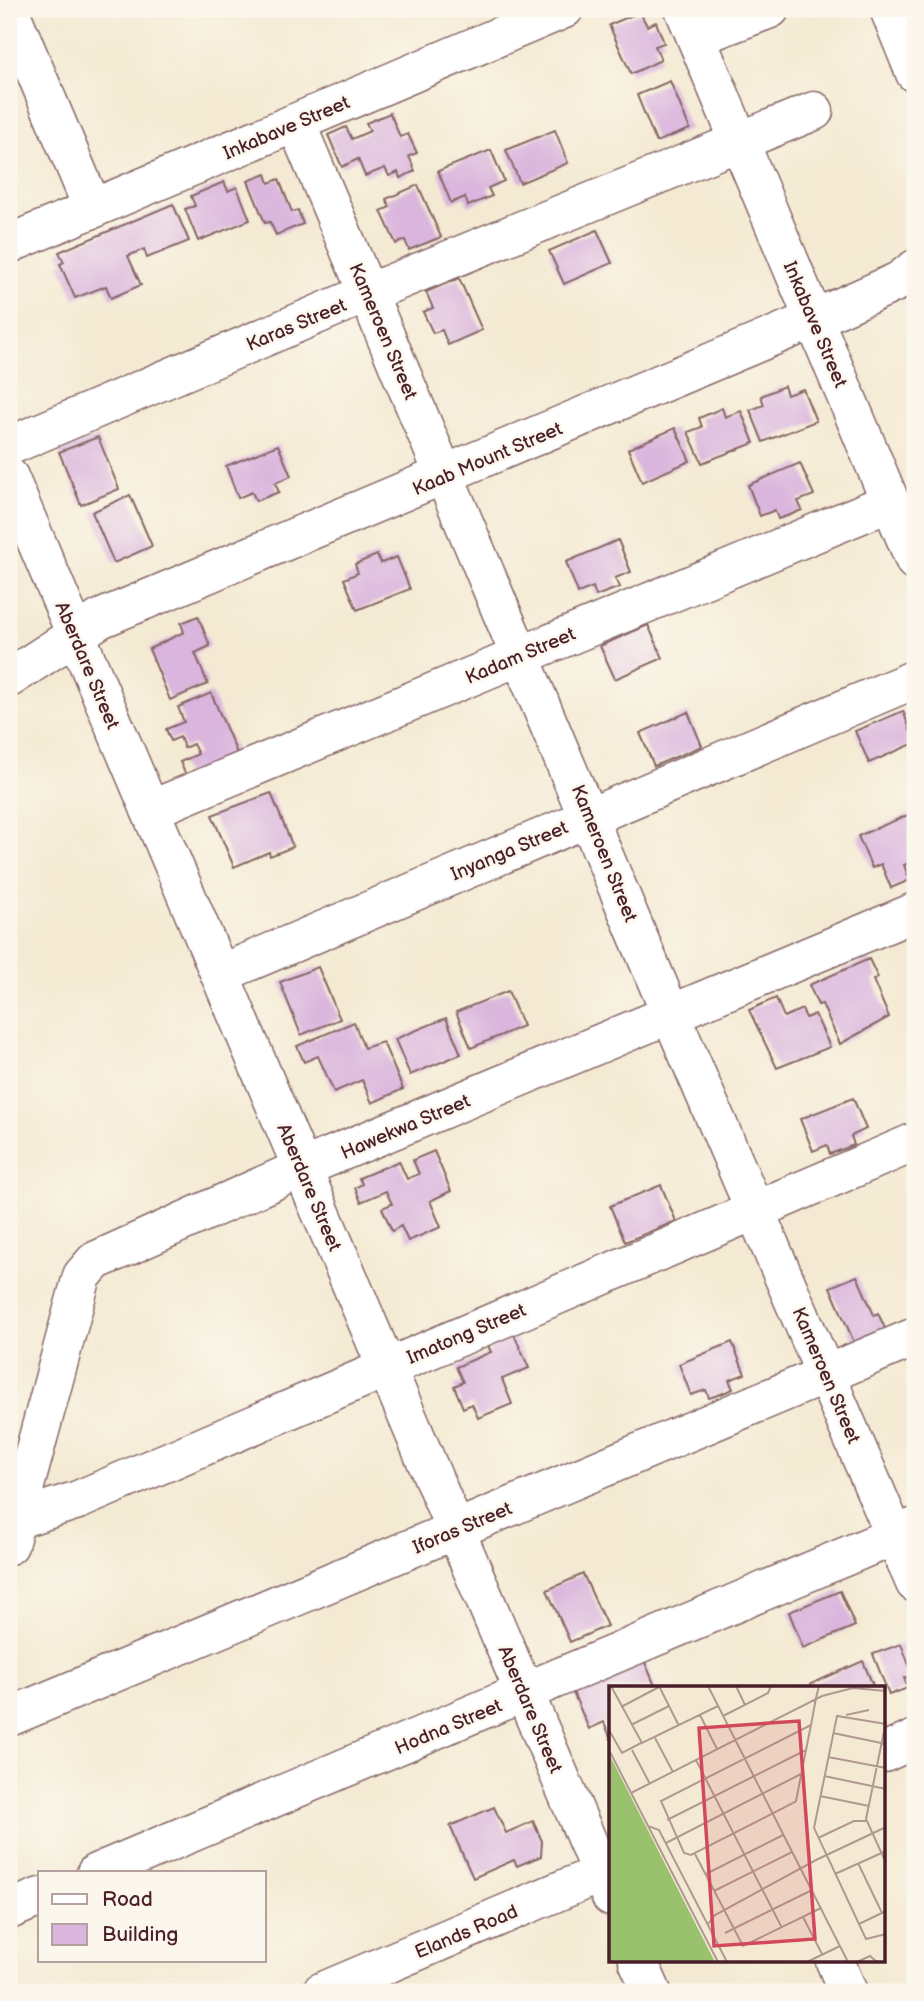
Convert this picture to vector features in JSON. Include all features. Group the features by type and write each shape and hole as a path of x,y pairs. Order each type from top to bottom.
{"street":[{"path":"9,9 93,209"},
{"name":"Inkabave Street","path":"9,244 564,9"},
{"path":"690,23 770,9"},
{"path":"889,9 915,73"},
{"name":"Inkabave Street","path":"690,23 915,561"},
{"name":"Karas Street","path":"9,446 368,293 814,111"},
{"name":"Kameroen Street","path":"296,123 522,654 671,1015 827,1374 905,1531 915,1583"},
{"name":"Kaab Mount Street","path":"9,678 100,619 446,476 910,276"},
{"name":"Aberdare Street","path":"9,477 455,1530 607,1880"},
{"name":"Kadam Street","path":"150,810 890,502"},
{"name":"Inyanga Street","path":"220,974 915,679"},
{"name":"Hawekwa Street","path":"12,1532 82,1276 88,1266 102,1257 302,1168 915,912"},
{"name":"Imatong Street","path":"12,1532 78,1500 915,1142"},
{"name":"Iforas Street","path":"9,1717 915,1336"},
{"name":"Hodna Street","path":"101,1871 525,1694 905,1531"},
{"path":"886,1752 915,1739"},
{"name":"Elands Road","path":"321,1992 607,1880"},
{"path":"9,1910 38,1898"},
{"path":"638,1962 652,1992"},
{"path":"835,1962 848,1992"}],"building":[{"path":"640,12 647,26 656,22 664,43 655,46 661,60 631,74 609,25"},
{"path":"670,81 690,129 656,142 637,95"},
{"path":"390,113 400,137 408,134 417,153 409,156 415,171 400,178 398,172 389,176 385,168 365,176 358,159 342,167 328,135 346,127 352,139 370,131 366,123"},
{"path":"555,130 568,163 520,183 506,150"},
{"path":"491,150 504,181 488,188 492,196 468,206 465,197 451,203 438,171"},
{"path":"266,174 269,183 279,179 292,212 298,210 303,224 276,235 270,222 265,223 248,181"},
{"path":"224,182 228,191 237,187 250,220 198,241 185,209 195,206 191,196"},
{"path":"418,185 441,237 409,250 405,240 396,244 381,211 390,207 386,199"},
{"path":"173,204 189,241 147,258 144,249 128,256 141,285 111,298 106,286 75,298 60,264 64,262 59,252"},
{"path":"597,230 612,263 564,284 549,251"},
{"path":"459,278 482,330 448,345 442,330 433,333 423,312 433,308 426,292"},
{"path":"784,386 787,395 803,389 816,421 763,442 750,410 764,405 761,396"},
{"path":"722,408 725,417 741,411 754,443 702,463 688,432 702,427 699,418"},
{"path":"675,428 690,461 642,482 628,449"},
{"path":"98,437 119,489 81,505 59,452"},
{"path":"278,445 291,476 275,483 279,492 256,501 252,492 238,498 226,466"},
{"path":"800,463 814,495 798,501 802,510 790,515 778,519 775,510 760,516 748,485"},
{"path":"130,495 152,546 114,563 92,512"},
{"path":"618,540 631,572 615,578 620,587 596,596 593,587 578,593 566,562"},
{"path":"377,555 381,563 397,557 410,589 357,610 344,579 358,573 355,564"},
{"path":"198,616 210,646 195,653 208,684 170,700 149,649 184,632 181,623"},
{"path":"648,625 663,658 615,679 600,646"},
{"path":"211,693 239,758 188,780 180,762 198,754 193,744 184,748 180,737 171,741 166,729 184,722 178,707"},
{"path":"903,711 915,743 869,763 855,731"},
{"path":"688,712 702,746 654,766 640,733"},
{"path":"271,793 293,847 270,856 269,852 234,867 212,815"},
{"path":"910,814 915,826 915,860 904,865 910,880 891,888 881,864 872,868 858,836"},
{"path":"869,959 878,978 873,980 889,1017 840,1044 822,1004 818,1005 809,985"},
{"path":"318,967 340,1019 301,1035 280,982"},
{"path":"508,991 523,1026 471,1048 456,1012"},
{"path":"776,998 784,1017 802,1009 806,1018 815,1014 830,1047 777,1068 749,1010"},
{"path":"446,1018 461,1054 410,1075 395,1039"},
{"path":"354,1022 364,1048 383,1042 403,1089 372,1103 362,1080 334,1092 318,1056 304,1062 297,1046"},
{"path":"853,1098 866,1129 851,1136 854,1145 830,1154 827,1145 813,1151 800,1119"},
{"path":"434,1151 451,1191 430,1201 441,1227 408,1241 401,1226 392,1231 382,1208 392,1204 386,1191 361,1202 355,1188 362,1184 359,1178 399,1161 407,1179 419,1174 413,1160"},
{"path":"661,1185 676,1221 625,1242 610,1206"},
{"path":"857,1276 874,1315 878,1313 887,1333 856,1347 830,1287"},
{"path":"513,1332 529,1368 502,1379 512,1404 478,1418 472,1404 463,1408 454,1386 463,1382 456,1367 491,1352 487,1343"},
{"path":"732,1342 745,1374 729,1380 733,1389 721,1394 709,1398 706,1390 691,1395 679,1364"},
{"path":"583,1574 607,1626 570,1642 547,1590"},
{"path":"840,1591 855,1626 803,1648 789,1612"},
{"path":"901,1644 913,1675 904,1678 908,1688 889,1695 873,1654"},
{"path":"644,1660 655,1686 609,1686 609,1734 604,1722 589,1729 571,1688"},
{"path":"863,1661 873,1686 812,1686 811,1684"},
{"path":"494,1807 506,1833 533,1821 542,1841 541,1856 517,1866 514,1860 473,1878 450,1826"}]}
